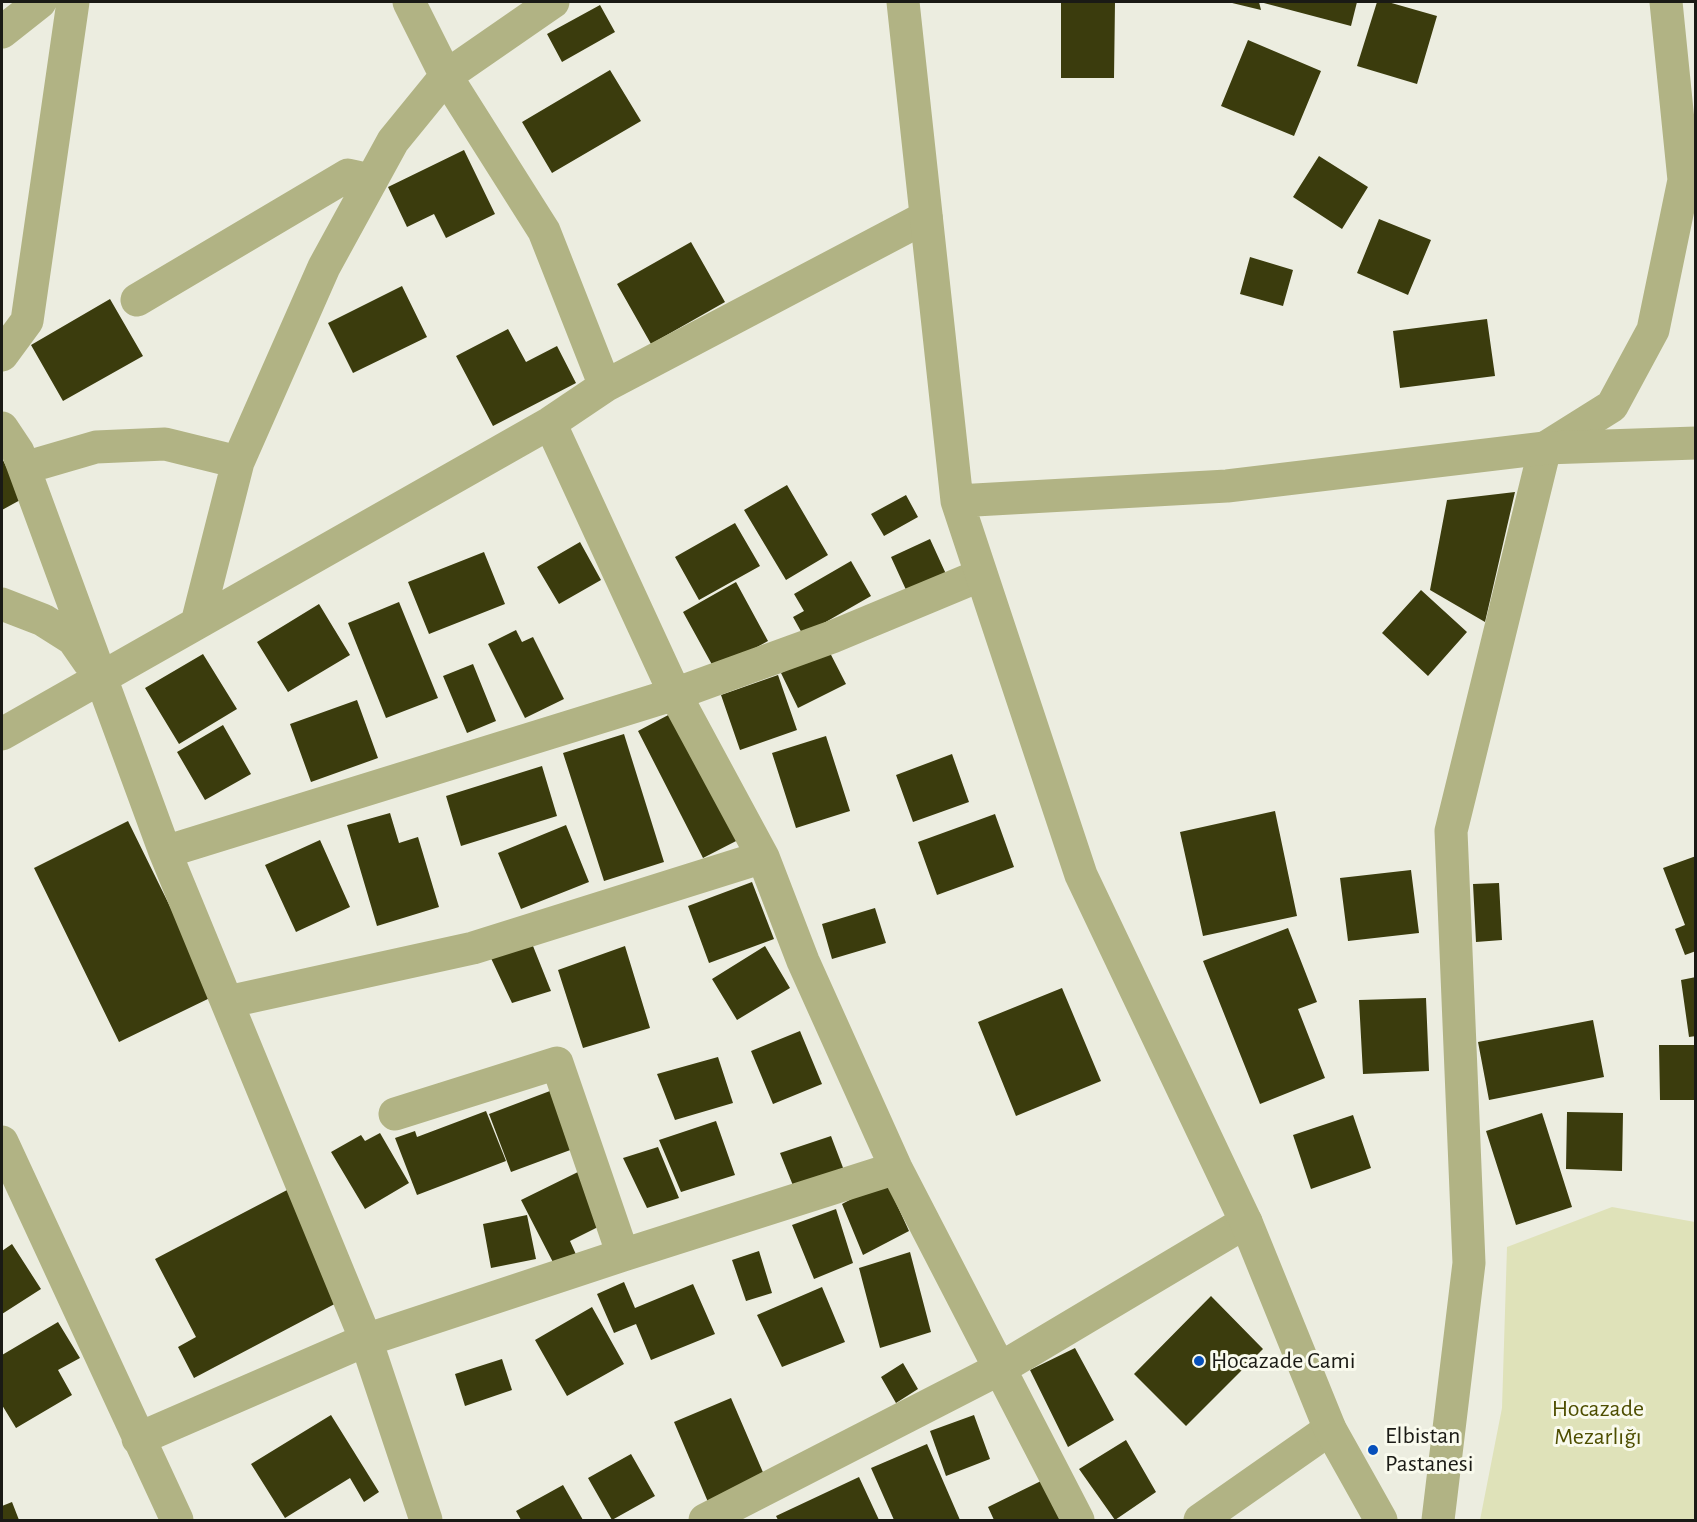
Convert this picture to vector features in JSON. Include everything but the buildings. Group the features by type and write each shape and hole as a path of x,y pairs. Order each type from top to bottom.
{"street":[{"path":"2,32 40,2"},
{"path":"2,355 27,321 73,2"},
{"path":"409,2 446,76 544,231 605,386"},
{"path":"197,623 238,462 324,267 393,141 446,76 553,2"},
{"path":"903,2 957,501 1081,875 1246,1222 1330,1430 1381,1521"},
{"path":"1438,1521 1469,1263 1451,831 1545,448 1612,406 1653,330 1683,180 1666,2"},
{"path":"137,300 348,175 371,180"},
{"path":"2,734 550,423 605,386 926,217"},
{"path":"550,423 675,694 763,857 803,961 896,1168 1078,1521"},
{"path":"2,429 18,452 165,852 366,1340 426,1521"},
{"path":"957,501 1227,486 1545,448 1695,443"},
{"path":"24,468 96,447 165,444 238,462"},
{"path":"165,852 675,694 832,638 981,575"},
{"path":"2,604 43,620 73,639 101,678"},
{"path":"226,1002 472,948 763,857"},
{"path":"395,1114 557,1063 623,1255"},
{"path":"2,1142 177,1521"},
{"path":"138,1439 366,1340 896,1168"},
{"path":"705,1521 1001,1368 1246,1222"},
{"path":"1200,1521 1330,1430"}],"green space":[{"name":"Hocazade Mezarlığı","path":"1612,1207 1695,1222 1695,1520 1480,1520 1502,1408 1507,1247"}],"place":[{"name":"Hocazade Cami","path":"1199,1361"},
{"name":"Elbistan Pastanesi","path":"1373,1450"}]}
